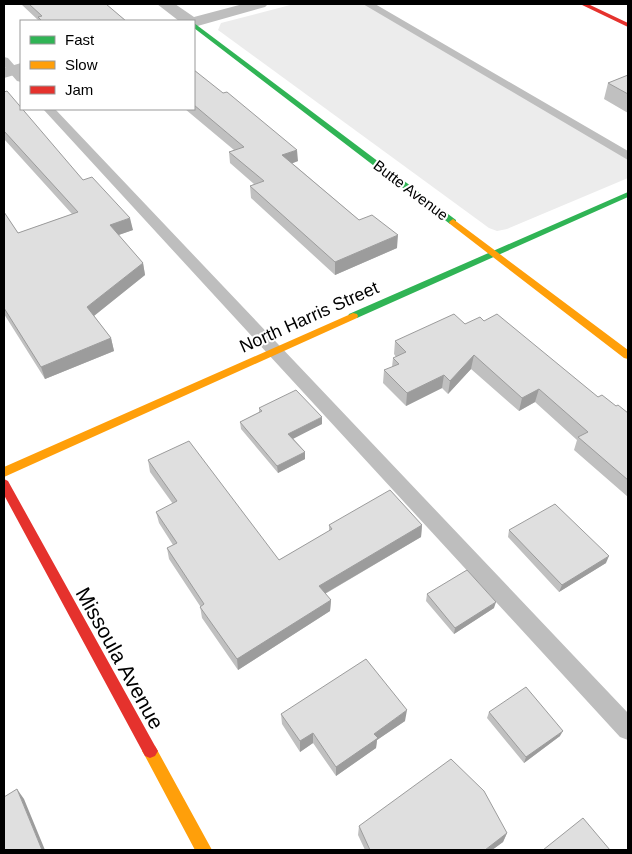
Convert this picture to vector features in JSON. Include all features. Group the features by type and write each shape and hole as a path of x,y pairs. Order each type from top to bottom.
{"main road":[{"path":"583,4 628,25"},
{"name":"Butte Avenue","path":"195,24 628,355"},
{"name":"North Harris Street","path":"4,472 628,194"},
{"name":"Missoula Avenue","path":"4,484 204,850"}],"street":[{"path":"165,4 188,20"},
{"path":"195,23 260,4"}],"lane":[{"path":"368,4 628,156"},
{"path":"50,110 628,728"}],"shaded area":[{"path":"294,4 368,4 628,156 628,178 507,229 497,231 489,228 218,30 221,23"}],"building":[{"path":"29,4 106,4 125,20 41,20 38,17 42,16"},
{"path":"195,71 223,93 227,92 297,150 282,155 359,220 372,215 398,235 335,262 250,186 264,181 229,152 244,147 195,106"},
{"path":"628,75 628,94 608,83"},
{"path":"7,91 20,106 20,110 23,110 83,180 92,177 130,218 110,225 143,263 87,307 111,338 41,367 4,308 4,212 18,233 78,212 4,131 4,92"},
{"path":"454,314 465,324 480,317 484,321 497,314 598,397 602,395 628,413 628,480 578,437 588,432 539,389 522,398 474,355 450,381 444,375 407,393 384,370 399,364 393,358 406,352 395,341"},
{"path":"296,390 322,417 288,434 305,452 277,466 240,422 262,411 259,408"},
{"path":"189,441 279,560 332,529 329,525 390,490 422,525 319,586 331,600 237,659 200,607 204,604 167,548 177,543 156,512 177,501 148,460"},
{"path":"555,504 609,556 562,585 509,530"},
{"path":"467,570 496,602 455,628 427,594"},
{"path":"366,659 407,710 374,734 378,738 336,767 313,733 300,741 281,714"},
{"path":"526,687 563,731 526,757 489,712"},
{"path":"451,759 484,791 507,833 485,850 370,850 359,826"},
{"path":"17,789 42,850 4,850 4,797"},
{"path":"583,818 610,850 543,850"}],"traffic: fast":[{"path":"195,26 453,222"},
{"path":"353,316 628,194"}],"traffic: slow":[{"path":"453,222 628,355"},
{"path":"4,472 353,316"},
{"path":"150,751 204,850"}],"traffic: jam":[{"path":"583,4 628,25"},
{"path":"4,484 150,751"}]}
